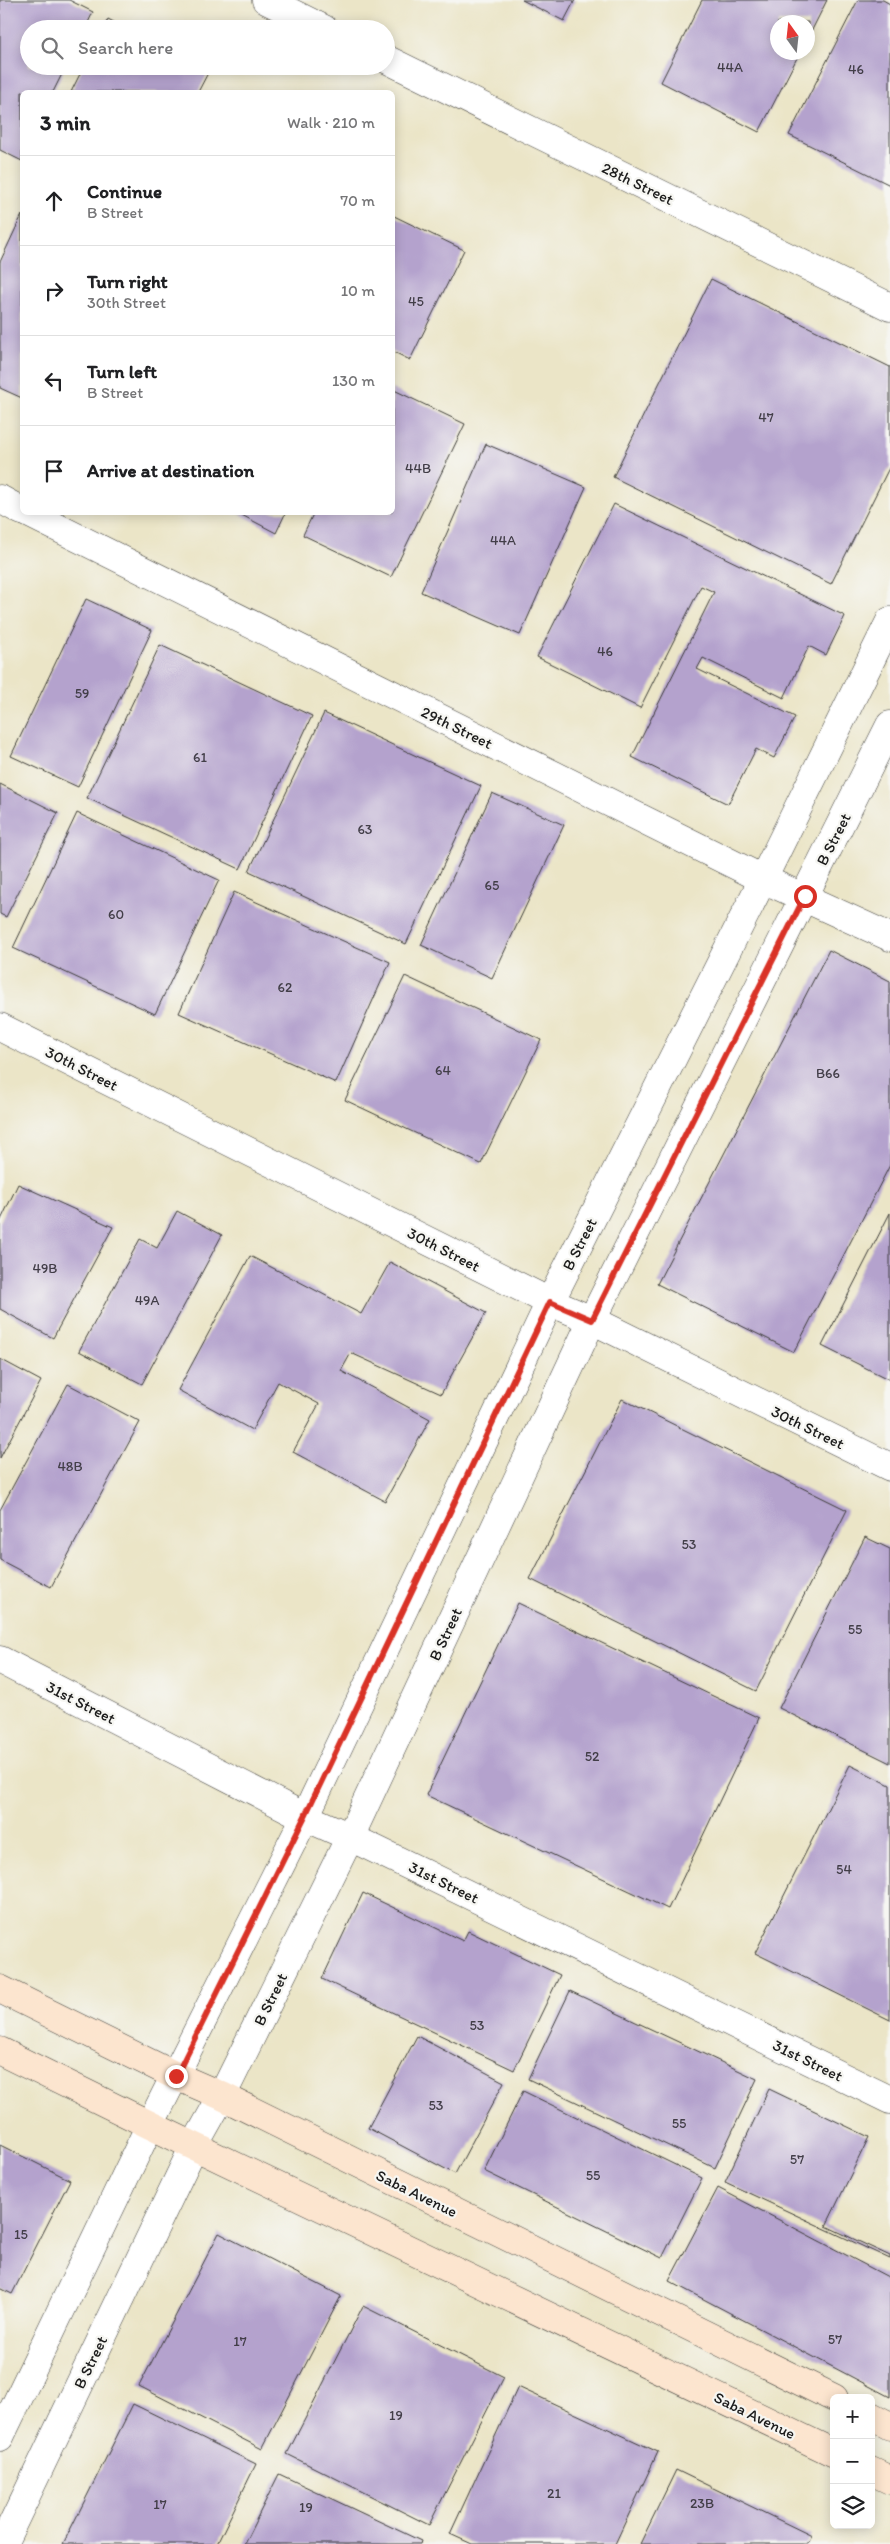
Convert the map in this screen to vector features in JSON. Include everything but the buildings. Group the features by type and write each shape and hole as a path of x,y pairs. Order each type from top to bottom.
{"main road":[{"name":"Saba Avenue","path":"0,1990 176,2076 222,2096 830,2396"},
{"name":"Saba Avenue","path":"0,2051 150,2125 830,2451"},
{"path":"875,2418 890,2426"},
{"path":"875,2473 890,2480"}],"street":[{"path":"266,0 306,20"},
{"name":"28th Street","path":"395,63 890,307"},
{"path":"0,500 20,510"},
{"name":"29th Street","path":"32,515 764,878 890,938"},
{"name":"B Street","path":"0,2437 150,2125 305,1816 550,1302 764,878 890,621"},
{"name":"B Street","path":"3,2544 194,2146 222,2096 350,1836 592,1320 890,725"},
{"name":"30th Street","path":"0,1027 550,1302 592,1320 890,1467"},
{"name":"31st Street","path":"0,1660 305,1816 350,1836 890,2100"}],"route":[{"path":"176,2076 305,1816 550,1302 592,1320 805,896"}]}
